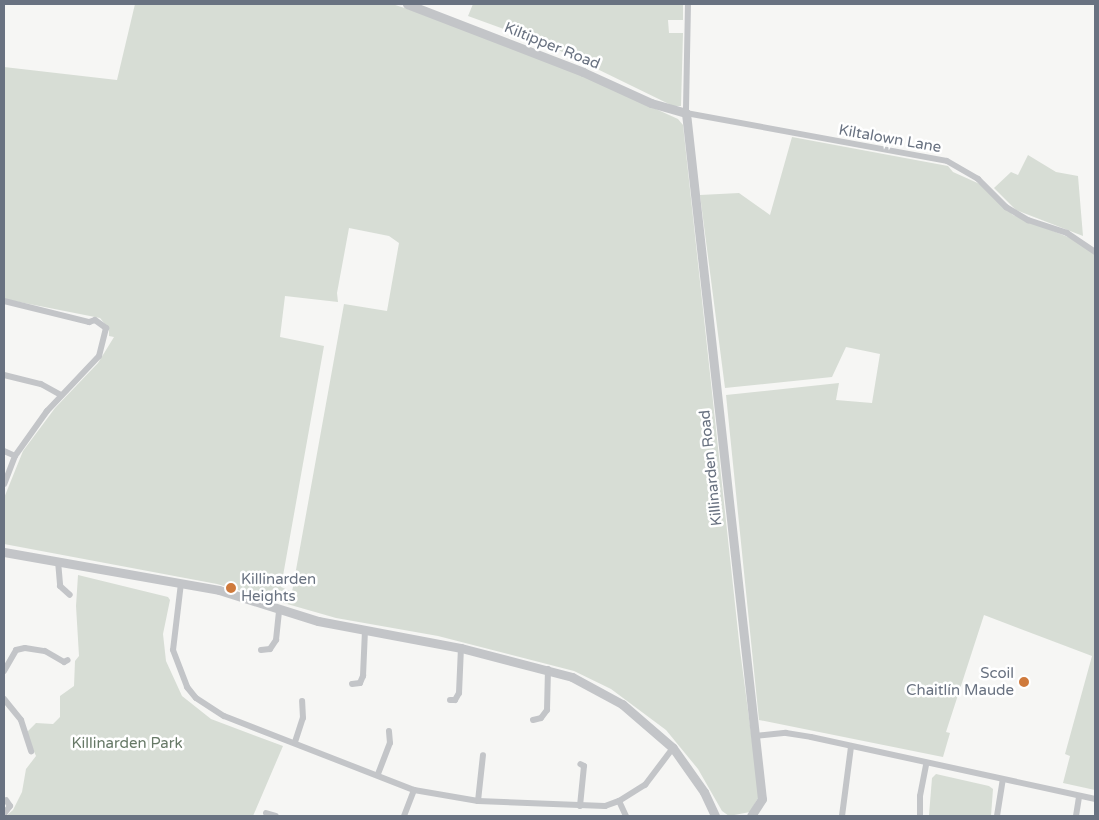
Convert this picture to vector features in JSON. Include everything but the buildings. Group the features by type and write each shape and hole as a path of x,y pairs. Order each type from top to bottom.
{"street":[{"name":"Kiltipper Road","path":"406,4 583,72 651,103 686,114"},
{"path":"686,114 688,4"},
{"name":"Kiltalown Lane","path":"686,114 947,161 978,179 1006,207 1028,220 1067,233 1095,252"},
{"name":"Killinarden Road","path":"686,114 762,799 751,816"},
{"path":"4,302 89,322 95,320 106,328 98,356 61,395 15,456 4,484"},
{"path":"4,375 41,384 61,395"},
{"path":"4,451 15,456"},
{"path":"4,552 181,583 242,596 279,609 365,630 461,648 548,669 572,677 622,704 673,748 704,792 715,816"},
{"path":"58,561 60,586 70,595"},
{"path":"181,583 173,650 186,686 213,710 378,774 414,790 478,801 605,806 619,801 645,785 673,748"},
{"path":"261,650 270,649 276,640 279,609"},
{"path":"352,684 360,683 363,676 365,630"},
{"path":"4,671 16,650 25,648 45,651 64,662 68,660"},
{"path":"450,700 455,700 460,693 461,648"},
{"path":"533,720 541,718 547,710 548,669"},
{"path":"4,699 21,720 31,751"},
{"path":"295,742 303,718 302,701"},
{"path":"378,774 390,743 389,731"},
{"path":"755,736 786,733 1095,799"},
{"path":"842,816 851,748"},
{"path":"478,801 483,755"},
{"path":"580,764 584,766 580,806"},
{"path":"920,816 920,796 926,764"},
{"path":"997,816 1003,780"},
{"path":"404,816 414,790"},
{"path":"1076,816 1079,796"},
{"path":"4,814 10,806 6,800"},
{"path":"619,801 626,816"},
{"path":"266,813 276,816"}],"green space":[{"path":"135,4 392,4 465,27 556,64 678,119 683,125 740,650 758,786 758,798 750,812 729,816 722,811 698,769 666,730 611,689 574,671 438,636 336,618 217,584 4,544 4,498 23,451 55,408 98,363 114,337 109,336 109,329 100,318 4,299 4,67 117,80","holes":["349,228 389,236 399,243 387,311 344,304 292,592 281,587 324,346 280,337 285,296 338,302 337,293"]},
{"path":"473,4 683,4 683,20 668,20 669,33 683,33 681,106 673,106 548,45 468,16"},
{"path":"792,137 948,166 953,172 982,185 1013,215 1073,239 1095,255 1095,790 1063,783 1070,756 1065,754 1092,656 984,615 946,732 950,733 943,757 759,720 726,395 839,383 836,400 872,403 880,354 846,347 832,377 725,388 700,195 739,193 770,215"},
{"path":"1028,155 1056,172 1078,176 1083,236 1016,210 994,188 1011,172 1018,175"},
{"name":"Killinarden Park","path":"78,575 168,597 170,600 163,634 166,661 182,696 211,719 283,746 253,816 6,816 13,810 22,792 26,769 36,756 26,733 36,723 53,724 60,717 60,696 74,686 75,661 79,656 76,606"},
{"path":"936,774 989,786 993,789 991,816 929,815 932,778"}],"place":[{"name":"Killinarden Heights","path":"231,588"},
{"name":"Scoil Chaitlín Maude","path":"1024,682"}]}
